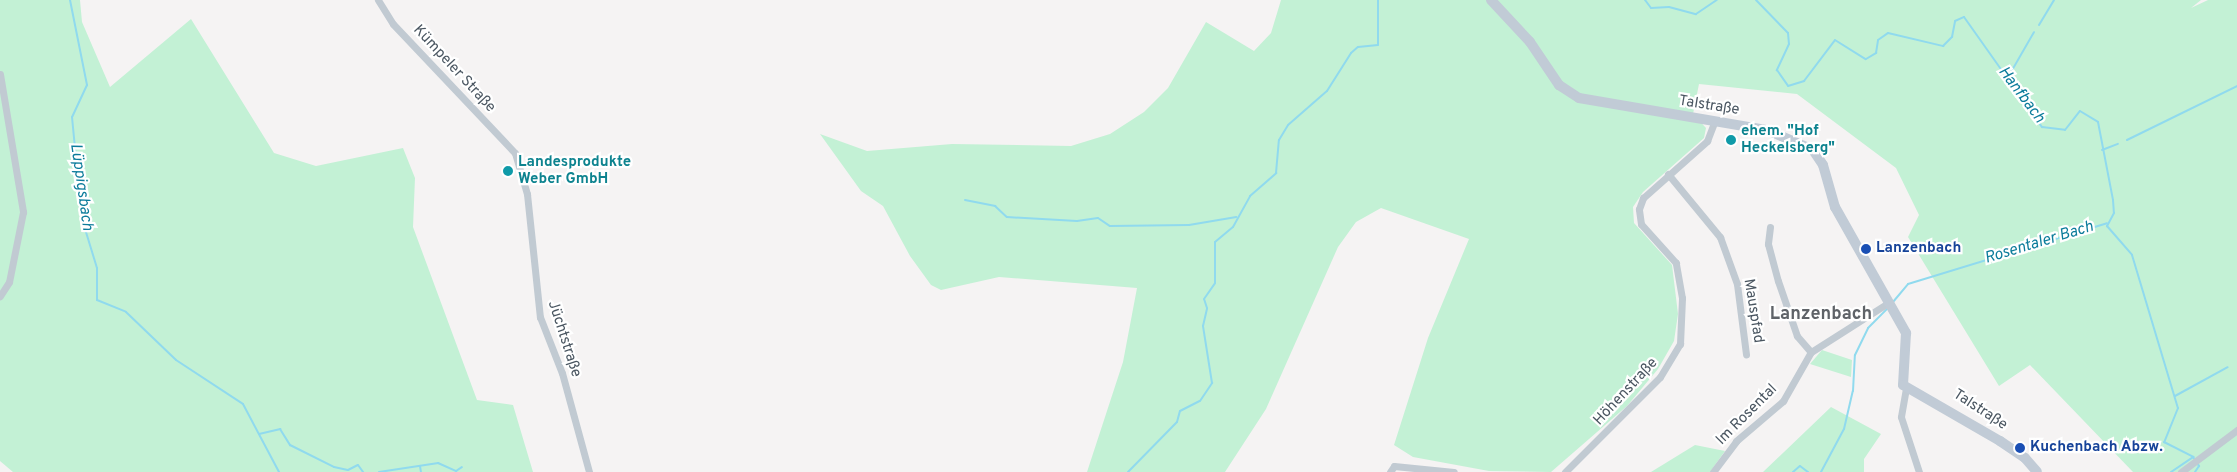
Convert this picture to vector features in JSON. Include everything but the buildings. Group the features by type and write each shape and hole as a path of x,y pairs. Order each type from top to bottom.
{"main road":[{"name":"Talstraße","path":"1491,0 1530,42 1559,85 1579,98 1782,135 1818,155 1835,207 1906,332 1900,375 1906,388 1951,409 2025,458 2037,472"}],"street":[{"name":"Kümpeler Straße","path":"378,0 393,24 515,153"},
{"path":"0,74 23,212 9,282 0,296"},
{"name":"Höhenstraße","path":"1565,472 1660,377 1680,344 1682,298 1676,263 1638,216 1643,198 1707,141 1714,123"},
{"name":"Jüchtstraße","path":"515,153 527,194 540,317 562,373 589,472"},
{"name":"Mauspfad","path":"1668,174 1720,237 1737,284 1746,354"},
{"name":"Mauspfad","path":"1770,227 1768,244 1778,281 1797,336 1811,352"},
{"name":"Im Rosental","path":"1713,472 1736,441 1784,401 1811,352 1888,302"},
{"path":"1906,388 1901,417 1919,472"},
{"path":"2180,472 2203,458 2237,430"},
{"path":"1390,472 1394,466 1454,472"}],"green space":[{"path":"0,0 80,0 82,22 110,87 191,19 274,153 316,166 403,148 415,178 413,227 477,400 513,405 533,472 13,472 0,461"},
{"path":"1281,0 2201,0 2191,8 2208,0 2237,0 2237,472 2133,472 2030,365 1999,386 1908,237 1919,215 1896,168 1797,94 1699,84 1693,114 1706,128 1704,138 1643,192 1633,207 1634,223 1672,265 1678,314 1674,341 1658,369 1627,406 1551,472 1489,471 1413,457 1394,445 1428,338 1469,239 1381,208 1356,222 1338,247 1266,409 1225,472 1087,472 1123,362 1137,288 999,277 941,290 931,285 910,256 883,206 861,191 820,134 867,151 952,144 1071,146 1110,134 1144,112 1168,88 1206,22 1254,51 1271,33"},
{"path":"1822,350 1852,360 1851,377 1810,364"},
{"path":"1831,407 1881,434 1864,459 1864,472 1763,472"},
{"path":"1695,445 1725,451 1710,472 1651,472"}],"waterway":[{"name":"Lüppigsbach","path":"70,0 87,85 72,117 79,190 87,205 82,219 97,268 97,300 126,312 176,360 243,404 279,472"},
{"path":"1128,472 1177,422 1180,411 1200,401 1212,383 1203,326 1207,308 1204,299 1215,283 1215,242 1233,227 1250,196 1276,173 1279,140 1288,125 1327,91 1351,53 1358,47 1378,45 1378,0"},
{"name":"Hanfbach","path":"1645,0 1651,8 1669,7 1696,14 1717,0"},
{"name":"Hanfbach","path":"1756,0 1788,33 1789,44 1777,70 1788,86 1804,81 1835,40 1866,59 1876,53 1878,40 1888,33 1943,46 1952,37 1955,21 1964,17 2042,127 2065,130 2080,111 2098,122 2113,200 2114,213 2107,226 2132,255 2178,408 2164,442 2193,457 2199,466 2195,472"},
{"path":"2039,25 2054,0"},
{"path":"2007,79 2034,32"},
{"path":"2127,140 2237,86"},
{"path":"2102,150 2118,144"},
{"path":"965,200 995,206 1007,217 1077,221 1098,218 1110,226 1189,225 1236,217"},
{"name":"Rosentaler Bach","path":"1893,302 1908,284 2107,223"},
{"name":"Rosentaler Bach","path":"1821,472 1844,429 1853,391 1855,355 1868,328 1887,309"},
{"path":"2175,396 2228,367"},
{"path":"259,434 280,429 290,445 334,467 348,470 358,465 363,472"},
{"path":"2171,472 2193,457"},
{"path":"379,472 438,463 456,471 462,467"},
{"path":"420,466 421,472"},
{"name":"Rosentaler Bach","path":"1793,472 1800,466 1808,472"}],"place":[{"name":"ehem. \"Hof Heckelsberg\"","path":"1731,140"},
{"name":"Landesprodukte Weber GmbH","path":"508,171"},
{"name":"Lanzenbach","path":"1866,249"},
{"name":"Kuchenbach Abzw.","path":"2020,448"}],"district":[{"name":"Lanzenbach","path":"1821,315"}]}
